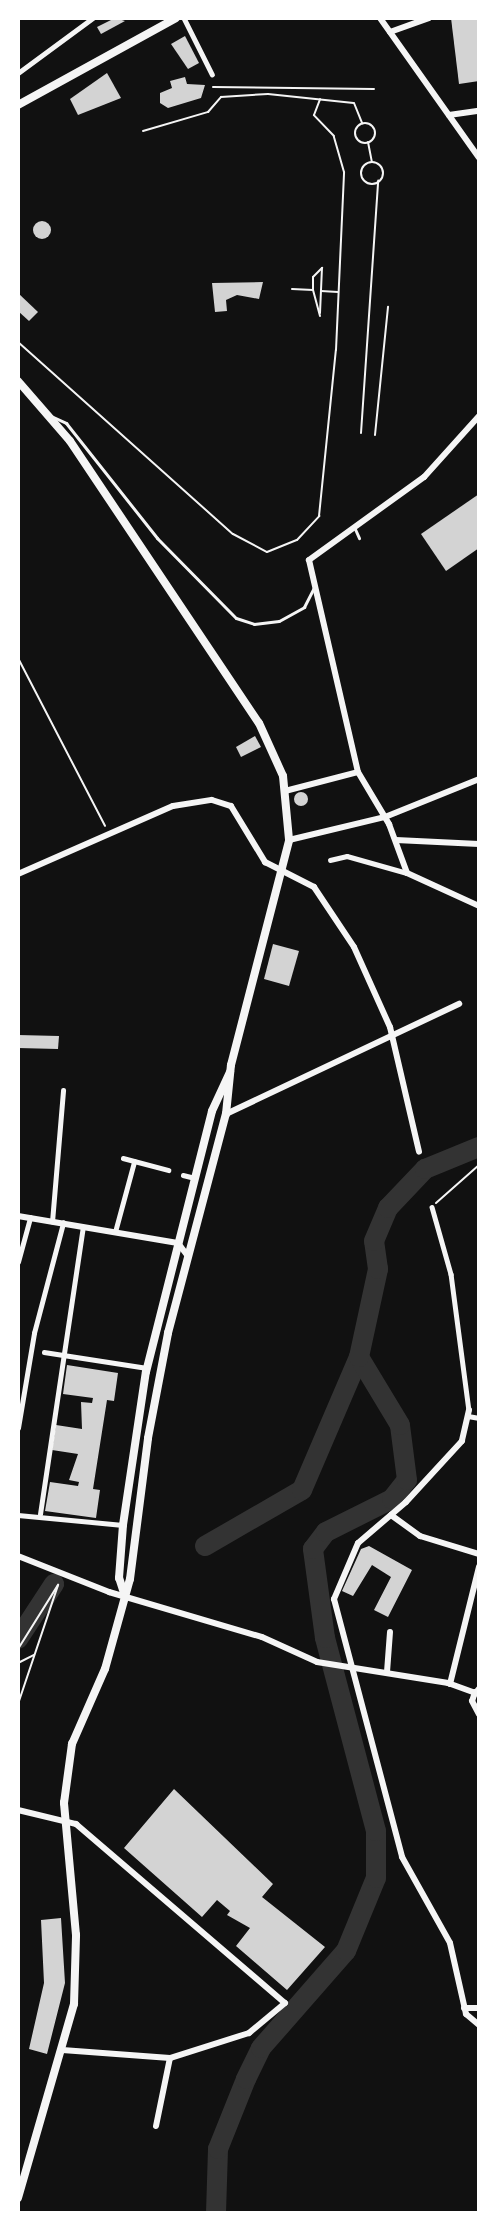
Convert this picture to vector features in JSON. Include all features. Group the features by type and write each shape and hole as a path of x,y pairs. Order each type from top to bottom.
{"main road":[{"path":"18,2198 62,2050 77,1970 66,1821 72,1744 105,1669 124,1593 130,1579 148,1438 187,1260 229,1110 230,1071 289,840"},
{"path":"124,1593 119,1578 123,1525 147,1368 195,1178 224,1080 230,1071"},
{"path":"224,1080 229,1110"}],"street":[{"path":"18,73 93,18"},
{"path":"18,105 176,18"},
{"path":"184,18 212,74"},
{"path":"380,18 479,158"},
{"path":"390,32 429,18"},
{"path":"449,115 479,111"},
{"path":"18,381 50,415 244,698 275,755 285,791 289,840 385,817 479,779"},
{"path":"407,873 396,840 385,817 358,772 309,560 424,477 479,416"},
{"path":"285,791 358,772"},
{"path":"18,874 183,804 212,800 231,806 273,867 302,878 321,897 354,946 393,1035 419,1152"},
{"path":"396,840 479,844"},
{"path":"330,860 347,856 407,873 479,906"},
{"path":"229,1110 459,1004"},
{"path":"52,1222 63,1090"},
{"path":"123,1158 168,1170"},
{"path":"116,1232 134,1162"},
{"path":"183,1174 195,1178"},
{"path":"432,1207 451,1274 468,1413 465,1434 451,1456 391,1515 358,1543 335,1590 345,1664 402,1857 450,1943 464,2008 479,2025"},
{"path":"18,1216 178,1243 185,1246 187,1260"},
{"path":"18,1262 30,1218"},
{"path":"18,1428 30,1350 63,1223"},
{"path":"40,1514 82,1227"},
{"path":"22,1349 30,1350"},
{"path":"44,1352 147,1368"},
{"path":"468,1413 479,1418"},
{"path":"18,1515 40,1514 123,1525"},
{"path":"391,1515 420,1536 479,1554"},
{"path":"18,1556 62,1575 262,1637 317,1662 345,1664 478,1691 472,1701 479,1714"},
{"path":"450,1684 479,1567"},
{"path":"387,1672 390,1632"},
{"path":"18,1810 66,1821 112,1852 285,2003 249,2033 170,2058 62,2050"},
{"path":"464,2008 479,2008"},
{"path":"156,2126 170,2058"}],"lane":[{"path":"50,415 66,423 192,578 236,618 254,624 279,621 303,607 316,583"},
{"path":"355,526 359,538"},
{"path":"143,1388 140,1433 148,1438"}],"path":[{"path":"213,87 374,89"},
{"path":"143,132 208,112 220,98 320,99 354,102 362,123 374,128 368,142 372,162 382,169 378,181 361,433"},
{"path":"18,342 233,534 259,550 273,551 297,540 319,516 338,292 344,172 334,136 314,115 320,99"},
{"path":"362,123 355,136 368,142"},
{"path":"372,162 363,166 361,176 368,183 378,181"},
{"path":"322,268 321,291 320,315 313,290 313,277 322,268"},
{"path":"292,289 313,290"},
{"path":"321,291 338,292"},
{"path":"375,435 388,307"},
{"path":"18,658 109,834"},
{"path":"432,1207 479,1165"},
{"path":"18,1704 62,1575"},
{"path":"18,1649 58,1585"},
{"path":"18,1662 35,1654"}],"building":[{"path":"115,18 125,21 101,34 97,27"},
{"path":"451,18 479,18 479,81 459,84"},
{"path":"185,36 199,63 188,69 171,44"},
{"path":"107,73 121,98 78,115 70,99"},
{"path":"185,77 187,84 205,85 201,98 168,108 160,103 160,93 172,88 170,81"},
{"path":"42,221 48,224 51,230 48,236 42,239 36,236 33,230 36,224"},
{"path":"263,282 259,299 237,295 226,300 227,311 215,312 212,283"},
{"path":"18,293 38,312 29,321 18,311"},
{"path":"479,494 479,548 446,571 421,534"},
{"path":"255,736 261,747 241,757 236,747"},
{"path":"301,792 306,794 308,799 306,804 301,806 296,804 294,799 296,794"},
{"path":"273,944 299,951 289,986 264,979"},
{"path":"18,1035 59,1036 58,1049 18,1048"},
{"path":"67,1365 118,1373 114,1401 107,1400 93,1489 100,1490 96,1518 45,1511 50,1482 78,1486 79,1482 69,1480 78,1454 52,1450 56,1425 82,1429 81,1402 92,1403 93,1398 63,1394"},
{"path":"369,1546 412,1570 388,1617 374,1610 391,1577 372,1565 353,1596 342,1591 361,1549"},
{"path":"174,1789 273,1884 262,1897 325,1947 287,1990 236,1946 250,1928 227,1915 230,1911 217,1900 202,1917 124,1848"},
{"path":"61,1918 65,1983 47,2054 29,2049 44,1983 41,1920"}],"waterway":[{"path":"216,2213 218,2149 246,2079 261,2048 346,1951 376,1878 376,1831 325,1638 313,1549 326,1532 392,1499 407,1480 400,1425 359,1357 378,1269 374,1241 388,1208 425,1169 479,1147"},
{"path":"205,1546 302,1490 359,1357"},
{"path":"18,1639 54,1584"}]}
